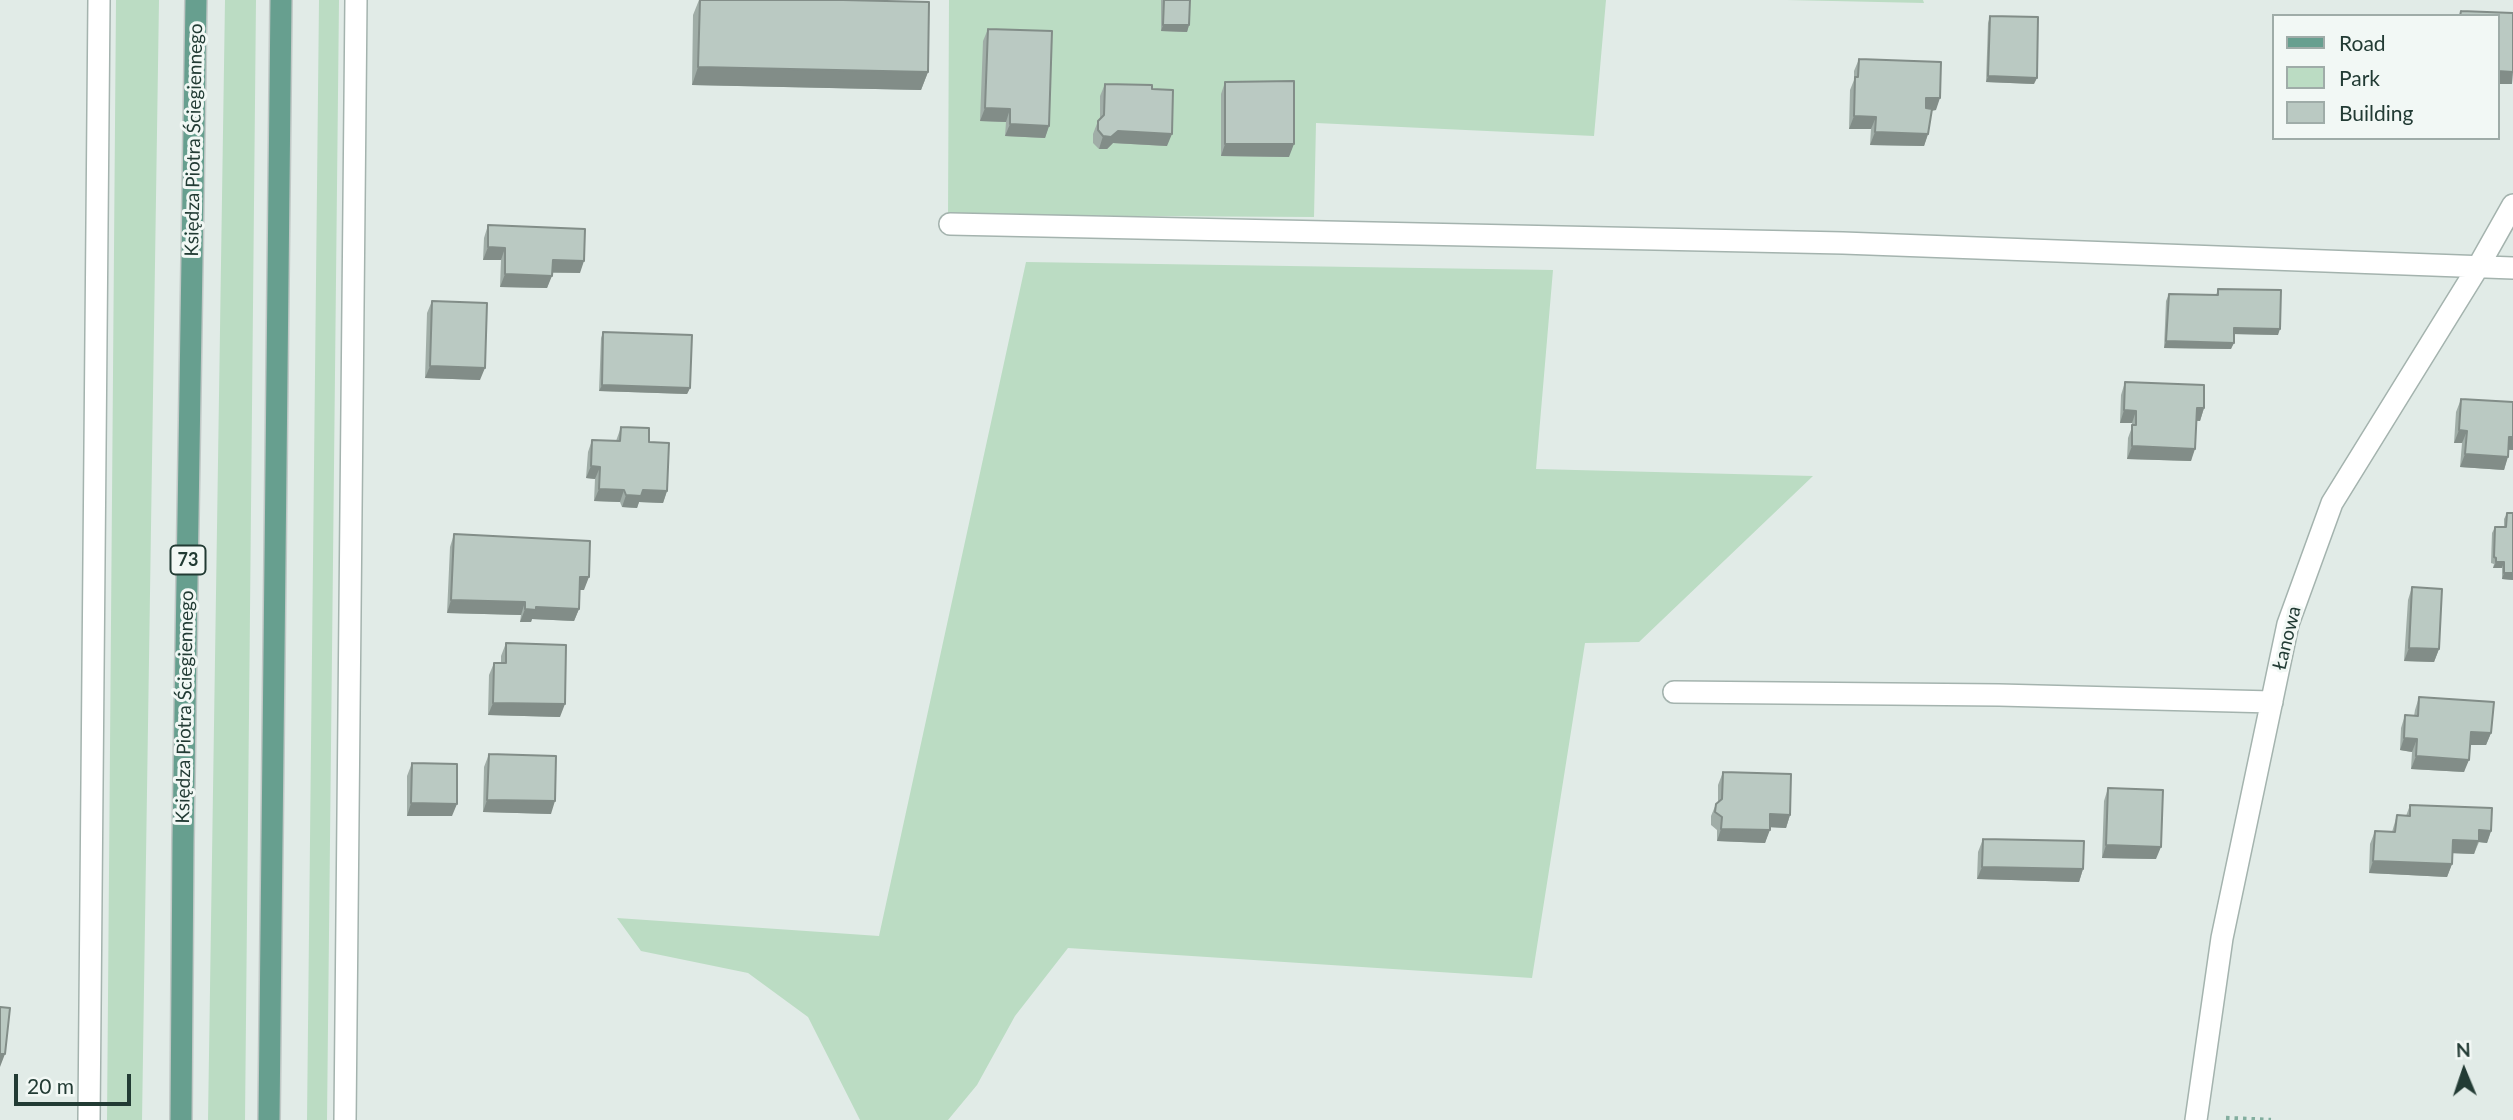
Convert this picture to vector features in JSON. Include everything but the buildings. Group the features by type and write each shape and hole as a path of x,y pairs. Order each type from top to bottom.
{"main road":[{"name":"Księdza Piotra Ściegiennego","path":"181,1120 196,0"},
{"path":"269,1120 281,0"}],"street":[{"path":"89,1120 99,0"},
{"path":"345,1120 356,0"},
{"name":"Łanowa","path":"2197,1118 2222,938 2288,624 2332,503 2478,267 2513,205"},
{"path":"950,224 1843,243 2513,268"},
{"path":"1674,692 1999,695 2272,702"}],"path":[{"path":"2197,1118 2271,1120"}],"green space":[{"path":"116,0 159,0 142,1120 107,1120"},
{"path":"225,0 256,0 245,1120 208,1120"},
{"path":"319,0 339,0 327,1120 307,1120"},
{"path":"949,0 1606,0 1594,136 1316,123 1314,217 948,215"},
{"path":"1787,0 1923,0 1924,3"},
{"path":"1026,262 1553,270 1536,469 1813,476 1639,642 1585,643 1532,978 1068,948 1015,1016 977,1085 948,1120 860,1120 808,1017 748,973 641,951 617,918 879,936"}]}
